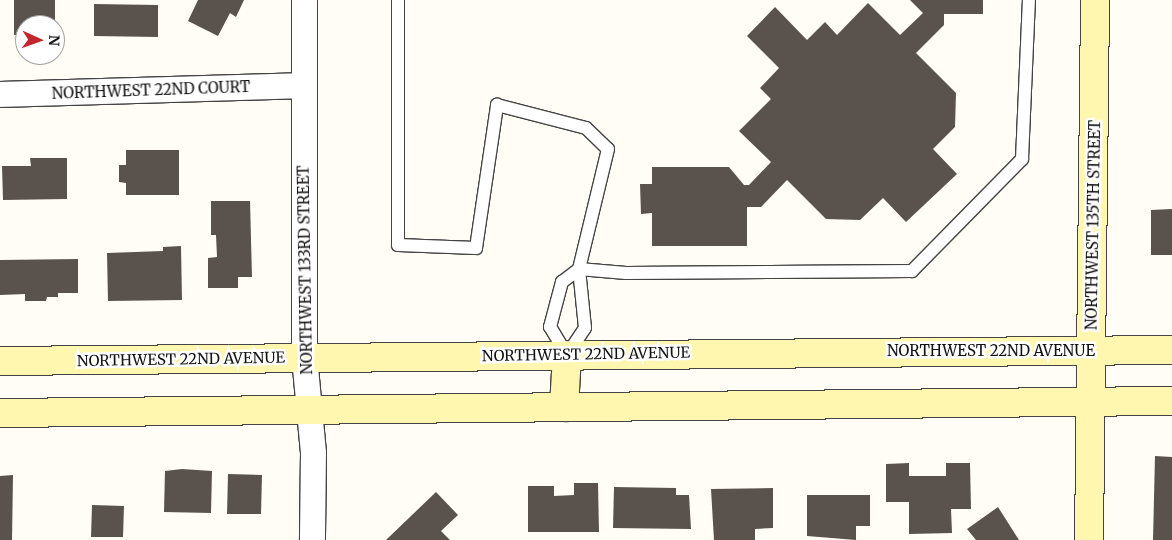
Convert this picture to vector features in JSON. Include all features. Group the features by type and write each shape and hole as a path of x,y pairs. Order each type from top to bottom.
{"main road":[{"name":"NORTHWEST 135TH STREET","path":"1090,540 1095,0"},
{"name":"NORTHWEST 22ND AVENUE","path":"0,360 1172,350"},
{"path":"564,407 567,355"},
{"path":"0,413 1172,401"}],"street":[{"name":"NORTHWEST 133RD STREET","path":"304,0 304,357 313,453 312,540"},
{"name":"NORTHWEST 22ND COURT","path":"0,94 303,86"}],"lane":[{"path":"398,0 398,245 476,248 497,105 586,128 608,149 579,269 585,328 567,355 550,327 562,282 579,269 626,273 912,271 1022,159 1029,0"}],"building":[{"path":"14,0 55,0 55,15 15,15 14,35"},
{"path":"198,0 244,0 236,17 230,13 218,36 188,21"},
{"path":"910,0 983,0 983,14 944,14 944,25 916,53 956,93 955,127 933,149 957,174 906,222 883,198 860,220 826,219 787,180 761,207 747,207 747,246 652,246 652,213 641,214 640,184 652,184 652,167 729,167 744,185 749,185 771,162 739,131 771,99 760,88 779,68 747,36 775,7 807,40 825,22 837,35 868,3 900,35 923,13"},
{"path":"94,4 158,5 158,37 94,36"},
{"path":"126,150 179,150 179,195 126,195 126,183 119,182 119,165 126,165"},
{"path":"30,158 67,158 67,199 3,200 2,166 31,166"},
{"path":"211,201 250,201 252,277 238,277 238,288 208,288 208,258 217,257 216,235 211,235"},
{"path":"1172,209 1172,255 1151,255 1151,210"},
{"path":"181,246 182,300 108,301 107,253 163,251 163,247"},
{"path":"78,259 78,293 58,293 58,297 47,297 46,301 25,301 25,294 0,295 0,260"},
{"path":"1155,456 1172,457 1172,540 1153,540"},
{"path":"909,463 909,476 946,476 946,463 970,463 971,509 951,509 952,533 909,534 909,502 886,502 886,464"},
{"path":"182,469 212,471 211,513 164,512 165,471"},
{"path":"228,474 262,475 261,514 227,514"},
{"path":"13,475 12,540 0,540 0,476"},
{"path":"574,483 598,483 599,532 528,532 528,486 554,486 554,496 574,495"},
{"path":"614,487 676,488 676,495 689,495 691,529 613,528"},
{"path":"773,488 773,528 755,529 755,540 714,540 711,489"},
{"path":"436,492 458,515 441,531 450,540 386,540"},
{"path":"807,495 870,495 870,526 856,526 856,540 807,536"},
{"path":"92,505 124,506 123,537 91,537"},
{"path":"998,507 1019,540 976,540 967,529"}]}
